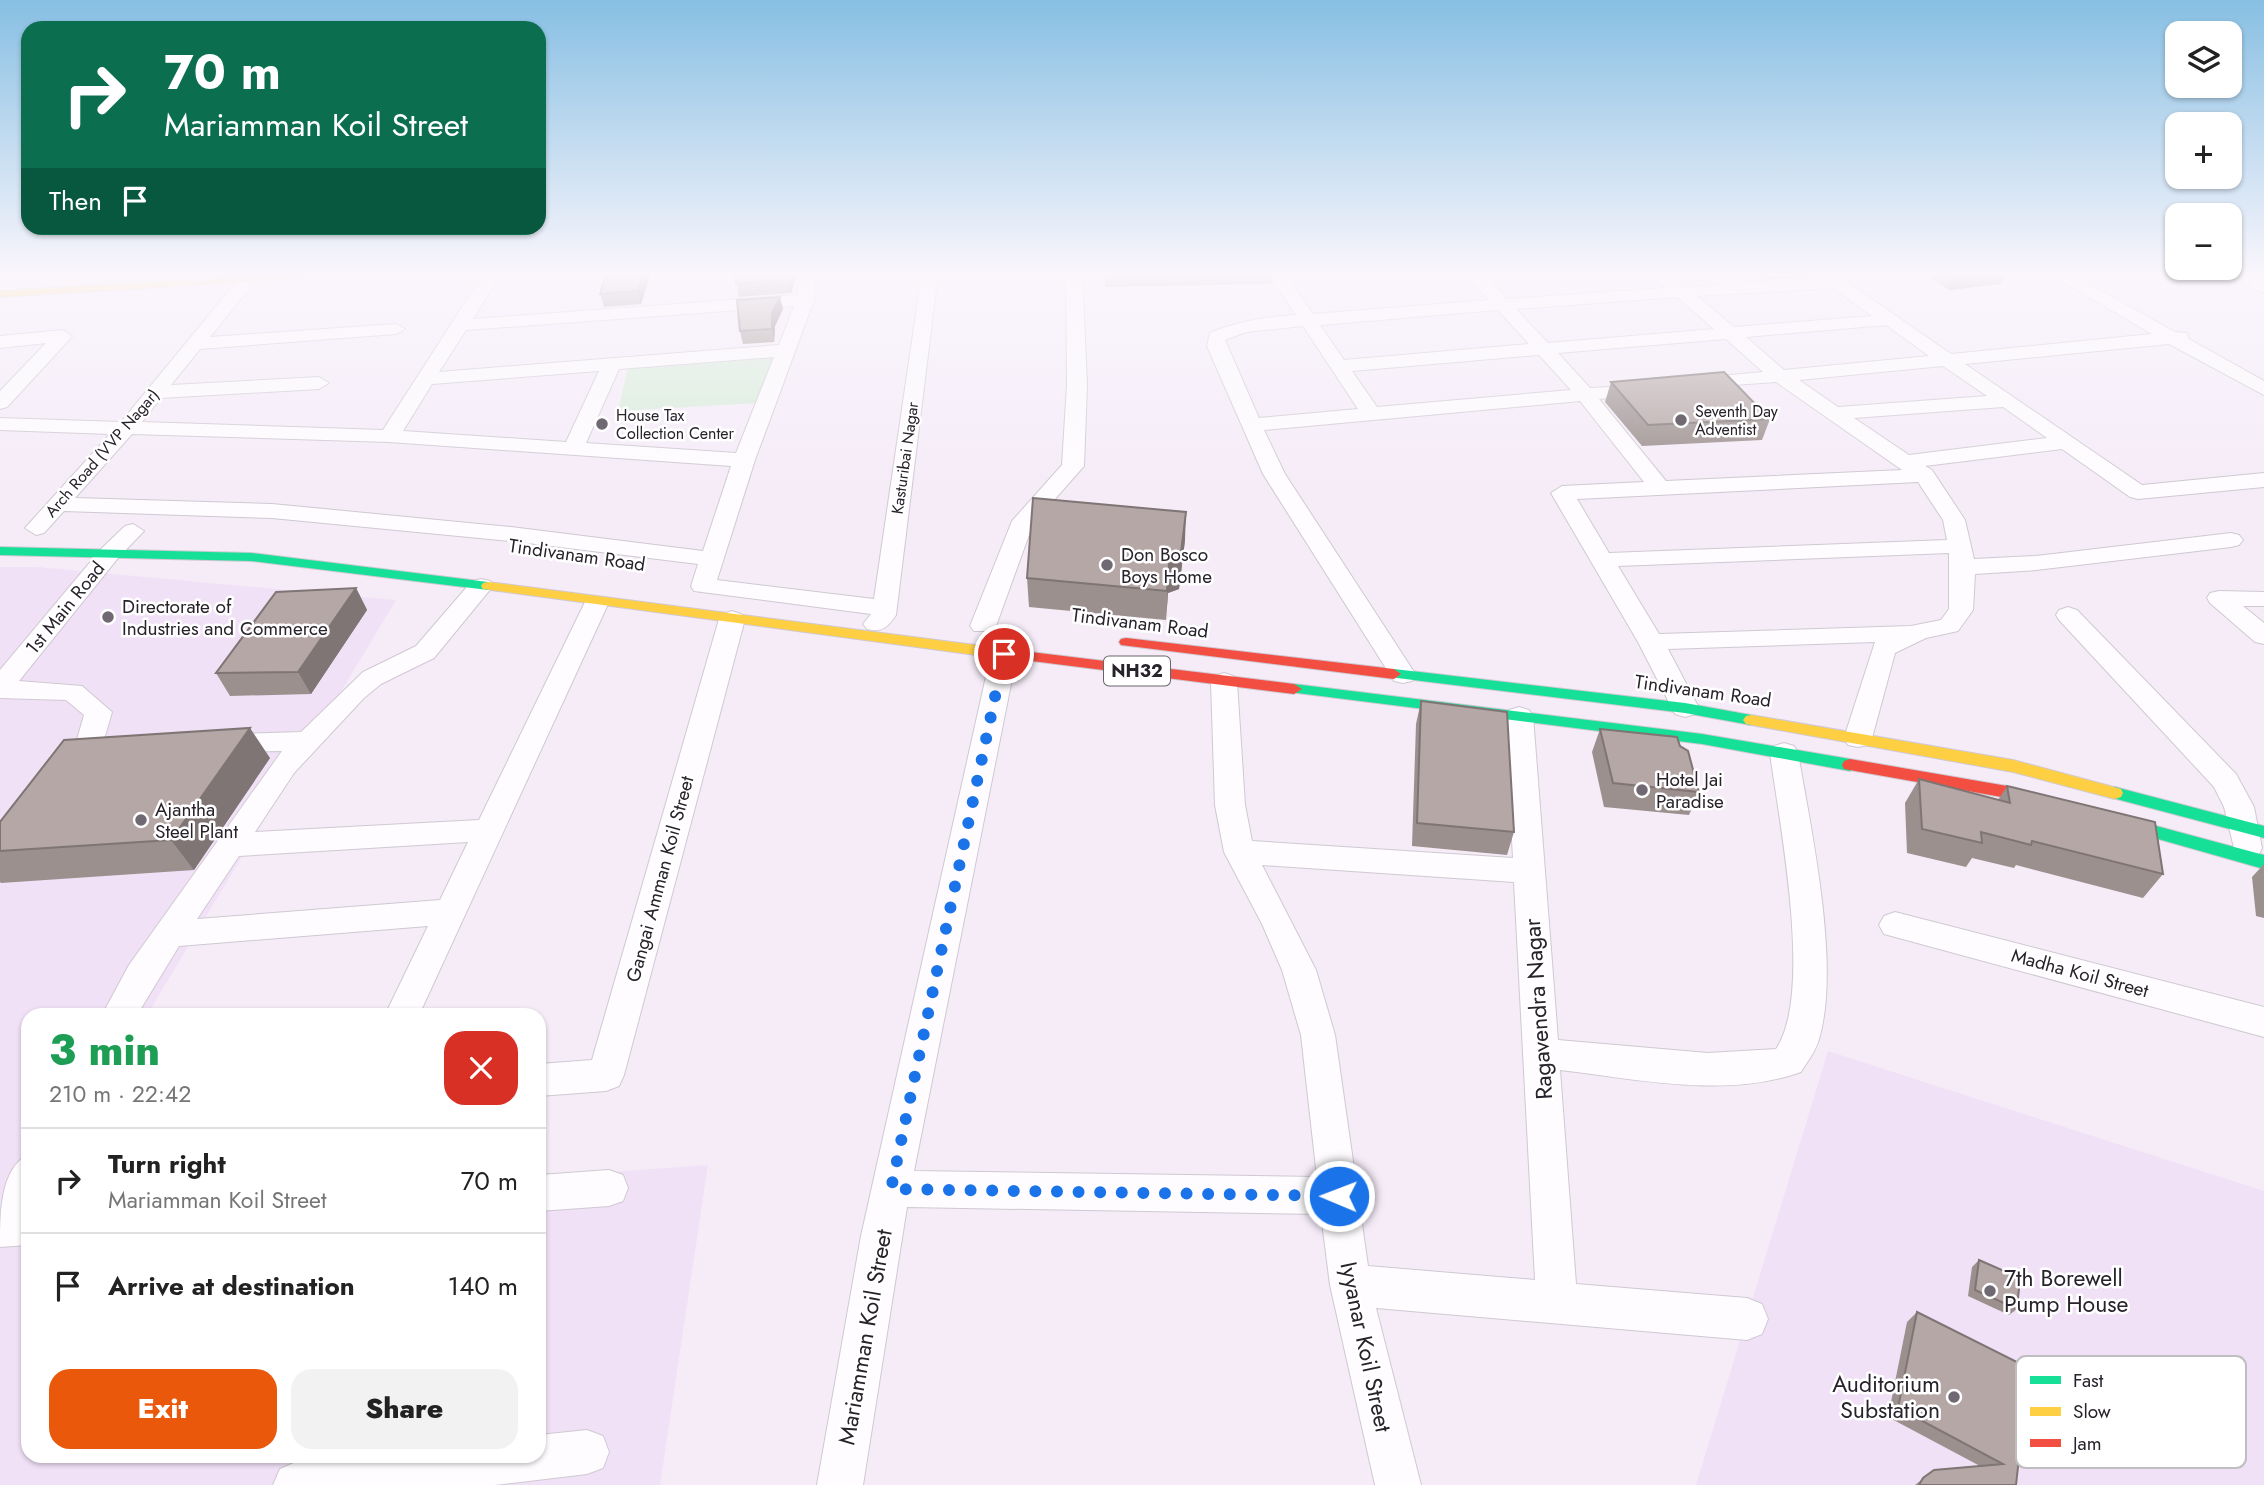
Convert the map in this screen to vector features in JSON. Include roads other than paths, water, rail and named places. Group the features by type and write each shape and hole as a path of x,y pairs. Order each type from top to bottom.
{"main road":[{"name":"NH32","path":"0,551 108,542 251,557 865,636 989,633 1224,681 1702,739 2013,793 2064,807"},
{"path":"686,592 891,613"},
{"name":"Tindivanam Road","path":"1105,640 1685,708 1858,738 2013,766 2255,845"},
{"path":"2089,814 2255,845"}],"street":[{"path":"0,403 57,342"},
{"path":"196,344 219,342"},
{"path":"389,436 449,342"},
{"path":"789,342 744,460 703,586 891,613"},
{"name":"Kasturibai Nagar","path":"891,613 922,342"},
{"name":"Mariamman Koil Street","path":"840,1485 989,633 1014,538 1023,521 1073,466 1077,385 1076,342"},
{"path":"1216,342 1274,474 1403,675"},
{"path":"1324,342 1372,415"},
{"path":"1539,342 1586,395 1660,488"},
{"path":"1339,366 1596,342"},
{"path":"1651,642 1919,632 1949,626 1961,610 1961,557 1954,520 1924,475 1780,376 1739,342"},
{"path":"1920,342 2138,492 2264,480"},
{"path":"1251,425 2133,342"},
{"path":"2183,342 2264,390"},
{"name":"Arch Road (VVP Nagar)","path":"39,528 196,344"},
{"path":"425,379 786,350"},
{"path":"573,449 611,365"},
{"path":"156,392 319,383"},
{"path":"1832,413 2006,401"},
{"path":"0,424 389,436 744,460"},
{"path":"1903,462 2066,442"},
{"path":"1685,708 1651,642 1562,493 1924,475"},
{"path":"58,503 286,512 511,534 712,559"},
{"name":"1st Main Road","path":"0,688 108,542 139,531"},
{"path":"1600,560 1961,557 2036,563 2231,540"},
{"path":"123,1008 169,934 305,741 372,678 425,652 481,586"},
{"path":"2264,599 2219,598 2264,636"},
{"path":"405,1008 597,602"},
{"path":"865,636 891,613"},
{"path":"2068,615 2226,780 2255,845"},
{"name":"Gangai Amman Koil Street","path":"546,1079 606,1075 732,619"},
{"path":"1858,738 1883,648 1919,632"},
{"name":"Iyyanar Koil Street","path":"1224,681 1230,806 1239,852 1278,923 1299,971 1318,1035 1350,1285 1398,1485"},
{"path":"0,688 73,692 98,712 103,745 57,788"},
{"name":"Ragavendra Nagar","path":"1519,716 1558,1302"},
{"path":"197,743 305,741"},
{"path":"1540,1053 1689,1068 1771,1067 1789,1060 1801,1042 1808,1012 1810,943 1784,753"},
{"path":"230,845 490,830"},
{"path":"1239,852 1528,871"},
{"path":"169,934 451,912"},
{"name":"Madha Koil Street","path":"1895,925 2264,1022"},
{"path":"0,1222 21,1185"},
{"path":"546,1192 609,1188"},
{"path":"891,1189 1339,1196"},
{"path":"0,1228 21,1226"},
{"path":"1350,1285 1747,1319"},
{"path":"546,1457 587,1452"},
{"path":"296,1485 490,1463"}],"place":[{"name":"Seventh Day Adventist","path":"1681,420"},
{"name":"House Tax Collection Center","path":"602,424"},
{"name":"Don Bosco Boys Home","path":"1107,565"},
{"name":"Directorate of Industries and Commerce","path":"108,617"},
{"name":"Hotel Jai Paradise","path":"1642,790"},
{"name":"Ajantha Steel Plant","path":"141,820"},
{"name":"7th Borewell Pump House","path":"1990,1291"},
{"name":"Auditorium Substation","path":"1954,1397"}]}
